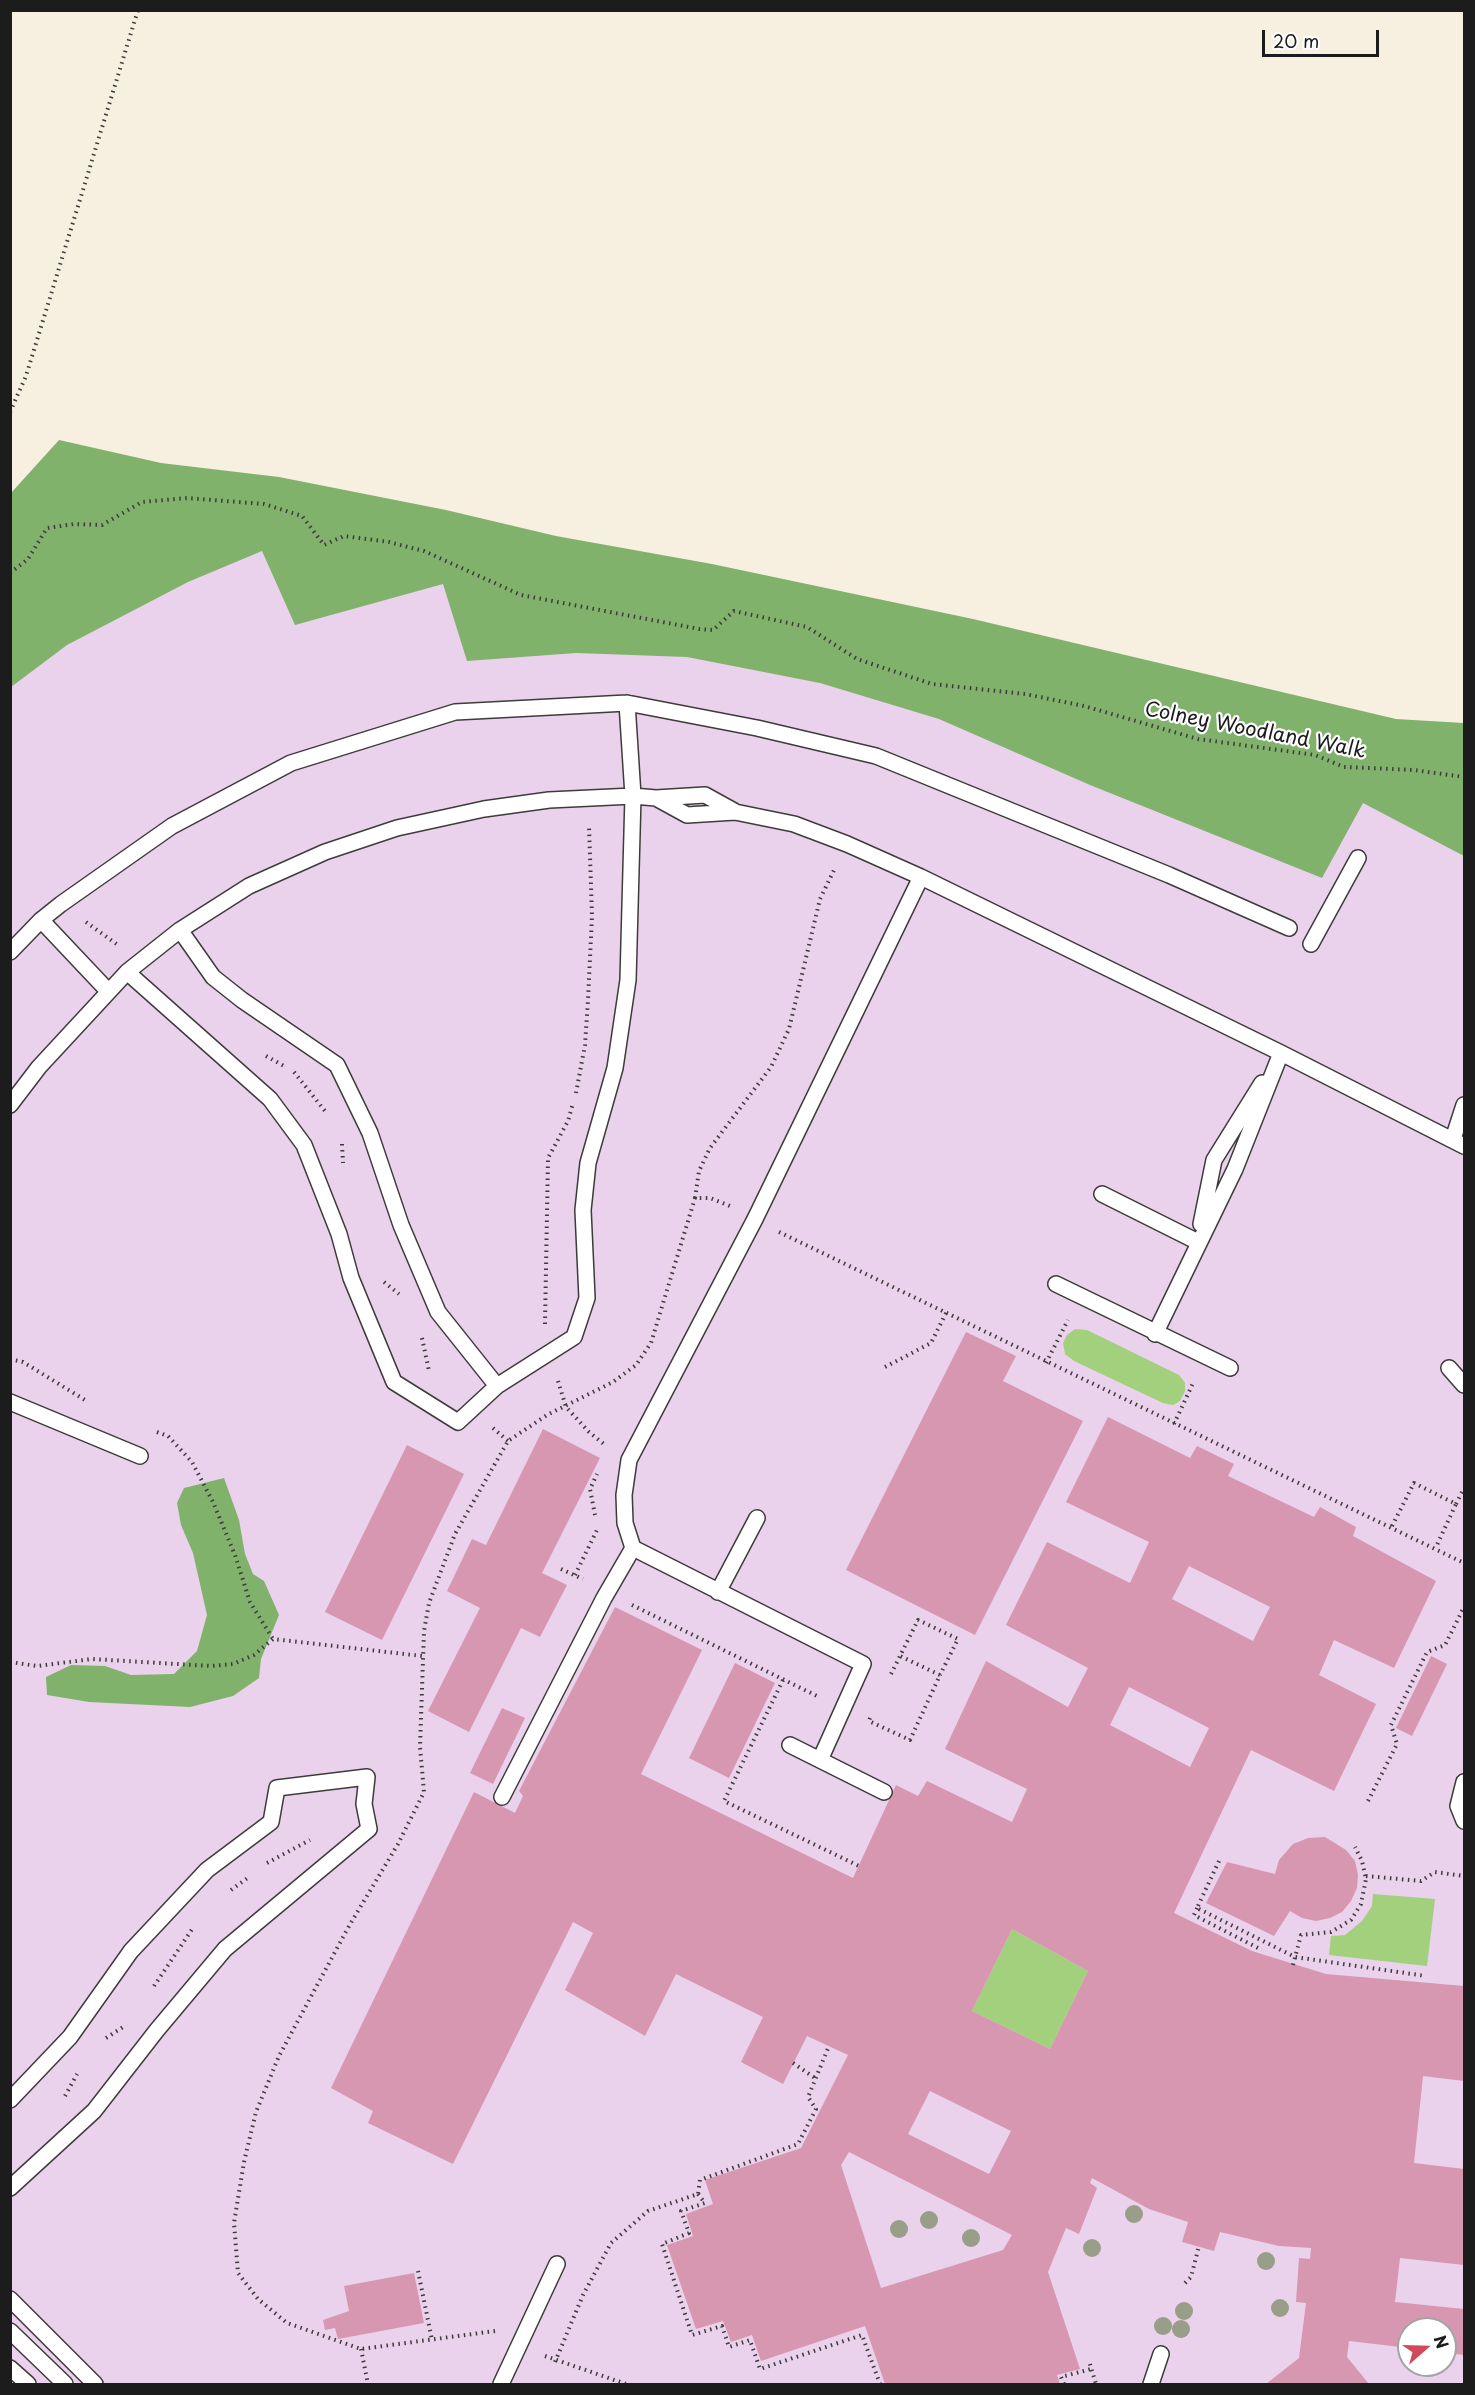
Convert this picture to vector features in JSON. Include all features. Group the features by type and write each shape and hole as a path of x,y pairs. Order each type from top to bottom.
{"lane":[{"path":"127,972 270,1099 304,1145 339,1234 351,1278 394,1382 458,1422 497,1386 574,1337 587,1298 583,1210 588,1163 615,1068 628,980 633,795 627,703"},
{"path":"10,952 41,920 172,826 291,763 455,712 627,703 757,728 876,756 1169,875 1288,928"},
{"path":"10,1105 39,1067 127,972 180,930 249,886 325,852 397,828 484,809 549,800 633,795 657,798 705,795 735,812 794,824 847,844 921,877 1461,1142 1464,1105"},
{"path":"1311,944 1358,858"},
{"path":"820,1760 863,1664 633,1548 625,1523 624,1504 629,1460 755,1219 921,877"},
{"path":"41,920 108,991"},
{"path":"180,930 213,977 242,1000 337,1065 370,1133 401,1225 438,1312 497,1386"},
{"path":"1155,1334 1235,1169 1281,1053"},
{"path":"1198,1242 1214,1160 1281,1053"},
{"path":"1102,1194 1198,1242"},
{"path":"1056,1284 1155,1334 1230,1368"},
{"path":"1457,1369 1464,1385"},
{"path":"10,1402 140,1456"},
{"path":"718,1592 757,1518"},
{"path":"502,1797 608,1591 633,1548"},
{"path":"790,1745 884,1792"},
{"path":"10,2100 69,2037 131,1952 207,1870 271,1822 277,1788 367,1778 364,1804 369,1829 225,1949 157,2030 94,2111 10,2188"},
{"path":"1464,1782 1458,1806 1464,1821"},
{"path":"501,2385 557,2264"},
{"path":"10,2299 95,2385"},
{"path":"10,2331 65,2385"},
{"path":"1151,2385 1161,2354"},
{"path":"10,2368 28,2385"}],"path":[{"path":"10,412 26,376 138,10"},
{"name":"Colney Woodland Walk","path":"10,573 28,559 47,528 74,524 102,525 142,502 187,498 264,504 302,516 324,545 344,536 389,542 424,552 521,595 699,629 713,630 734,611 807,627 857,659 932,684 1025,694 1084,706 1198,740 1315,755 1344,767 1414,770 1464,777"},
{"path":"626,2385 555,2362 495,2331 361,2349 287,2323 258,2299 238,2273 234,2223 256,2112 279,2056 349,1926 398,1844 424,1792 420,1747 422,1656 429,1603 455,1534 508,1442 547,1415 613,1382 636,1365 651,1343 695,1198 699,1172 710,1148 771,1068 789,1029 820,899 847,844"},
{"path":"695,1198 710,1198 755,1219 947,1311 1046,1363 1436,1547 1464,1563"},
{"path":"885,1367 931,1343 947,1311"},
{"path":"1046,1363 1071,1315"},
{"path":"10,1359 23,1362 94,1405"},
{"path":"1174,1424 1196,1378 1185,1373"},
{"path":"146,1427 168,1436 192,1462 226,1534 250,1602 273,1639"},
{"path":"1392,1526 1414,1483 1456,1504"},
{"path":"1436,1547 1464,1488"},
{"path":"561,1569 843,1710 910,1740 958,1639 918,1620 889,1678"},
{"path":"1368,1801 1397,1744 1391,1725 1426,1652 1445,1645 1464,1607"},
{"path":"10,1662 37,1666 92,1659 211,1666 233,1664 254,1655 273,1639 422,1656"},
{"path":"900,1656 940,1675"},
{"path":"783,1680 724,1801 859,1866"},
{"path":"869,1721 874,1710"},
{"path":"1293,1965 1302,1935 1323,1935 1351,1920 1361,1904 1366,1876 1355,1847"},
{"path":"1219,1860 1194,1915 1262,1950"},
{"path":"1366,1876 1421,1881 1435,1872 1464,1876"},
{"path":"1197,1908 1295,1957 1426,1976"},
{"path":"829,2046 808,2097 816,2109 798,2144 700,2180 698,2194 705,2203 681,2211 689,2234 662,2244 692,2335 722,2326 729,2347 750,2340 760,2369 862,2335 880,2385"},
{"path":"793,2064 815,2078"},
{"path":"555,2362 583,2295 611,2243 648,2211 698,2194"},
{"path":"1185,2283 1191,2277 1199,2246"},
{"path":"418,2271 432,2340"},
{"path":"361,2349 368,2385"},
{"path":"1064,2385 1061,2377 1090,2366 1096,2385"}],"shaded area":[{"path":"162,524 1464,794 1464,2384 11,2384 10,599"}],"green space":[{"path":"59,440 161,463 279,477 446,510 556,536 712,564 973,619 1396,719 1464,723 1464,856 1363,803 1322,878 1090,785 939,719 820,683 687,657 576,653 467,661 443,584 295,625 262,551 188,582 67,645 11,687 11,493"},
{"path":"1075,1329 1087,1330 1179,1375 1185,1383 1185,1391 1180,1401 1173,1405 1163,1403 1074,1361 1065,1354 1063,1343 1067,1335"},
{"path":"224,1478 239,1520 245,1554 253,1574 264,1581 279,1615 261,1659 259,1678 233,1696 190,1707 89,1702 47,1695 46,1677 71,1665 105,1666 131,1675 174,1674 197,1651 207,1615 193,1553 181,1525 177,1503 184,1488"},
{"path":"1373,1894 1435,1899 1427,1966 1329,1955 1331,1936 1345,1935 1362,1921 1372,1906"},
{"path":"1012,1929 1088,1971 1050,2049 972,2011"}],"building":[{"path":"966,1332 1016,1356 1003,1381 1083,1421 975,1635 846,1570"},
{"path":"1108,1417 1190,1458 1197,1446 1234,1464 1228,1476 1314,1517 1320,1507 1356,1527 1353,1536 1436,1581 1394,1668 1334,1640 1319,1675 1376,1704 1334,1791 1251,1750 1174,1913 1252,1951 1326,1974 1464,1986 1464,2081 1423,2076 1414,2163 1464,2169 1464,2265 1400,2258 1395,2302 1464,2309 1464,2355 1457,2354 1457,2317 1397,2317 1397,2347 1349,2341 1347,2357 1369,2384 1266,2384 1299,2358 1306,2303 1296,2302 1299,2258 1310,2259 1311,2248 1279,2246 1220,2232 1214,2251 1182,2242 1188,2222 1149,2209 1092,2178 1090,2183 1097,2188 1079,2234 1066,2228 1048,2272 1080,2369 1057,2375 1060,2384 885,2384 865,2326 761,2361 752,2335 731,2342 723,2321 696,2329 667,2245 693,2236 686,2214 713,2204 705,2180 801,2148 848,2055 807,2036 783,2084 741,2062 763,2017 676,1974 645,2036 565,1990 593,1933 573,1922 453,2164 368,2123 373,2111 331,2088 474,1792 515,1813 523,1796 519,1791 615,1607 702,1650 641,1774 853,1878 896,1785 918,1796 927,1781 1012,1822 1027,1789 945,1749 986,1661 1068,1707 1088,1668 1006,1625 1047,1542 1130,1583 1149,1542 1066,1502","holes":["1189,1566 1270,1607 1253,1641 1172,1599","1129,1687 1209,1728 1190,1767 1110,1725","1012,1929 1088,1971 1050,2049 972,2011","930,2091 1011,2131 989,2174 908,2134","849,2152 1012,2235 1003,2250 881,2288 841,2165"]},
{"path":"543,1429 600,1458 542,1573 567,1585 540,1637 521,1628 469,1732 428,1711 480,1608 447,1591 472,1539 486,1545"},
{"path":"407,1445 464,1474 382,1640 325,1612"},
{"path":"1431,1656 1447,1664 1412,1736 1396,1728"},
{"path":"735,1663 775,1683 729,1778 689,1758"},
{"path":"502,1708 525,1718 493,1784 470,1773"},
{"path":"1325,1837 1346,1850 1355,1861 1358,1875 1357,1888 1351,1901 1342,1912 1316,1921 1302,1918 1290,1911 1274,1936 1206,1903 1227,1862 1275,1874 1279,1860 1293,1844 1308,1838"},
{"path":"414,2273 424,2323 338,2339 335,2328 325,2330 323,2320 349,2311 344,2286"}]}
